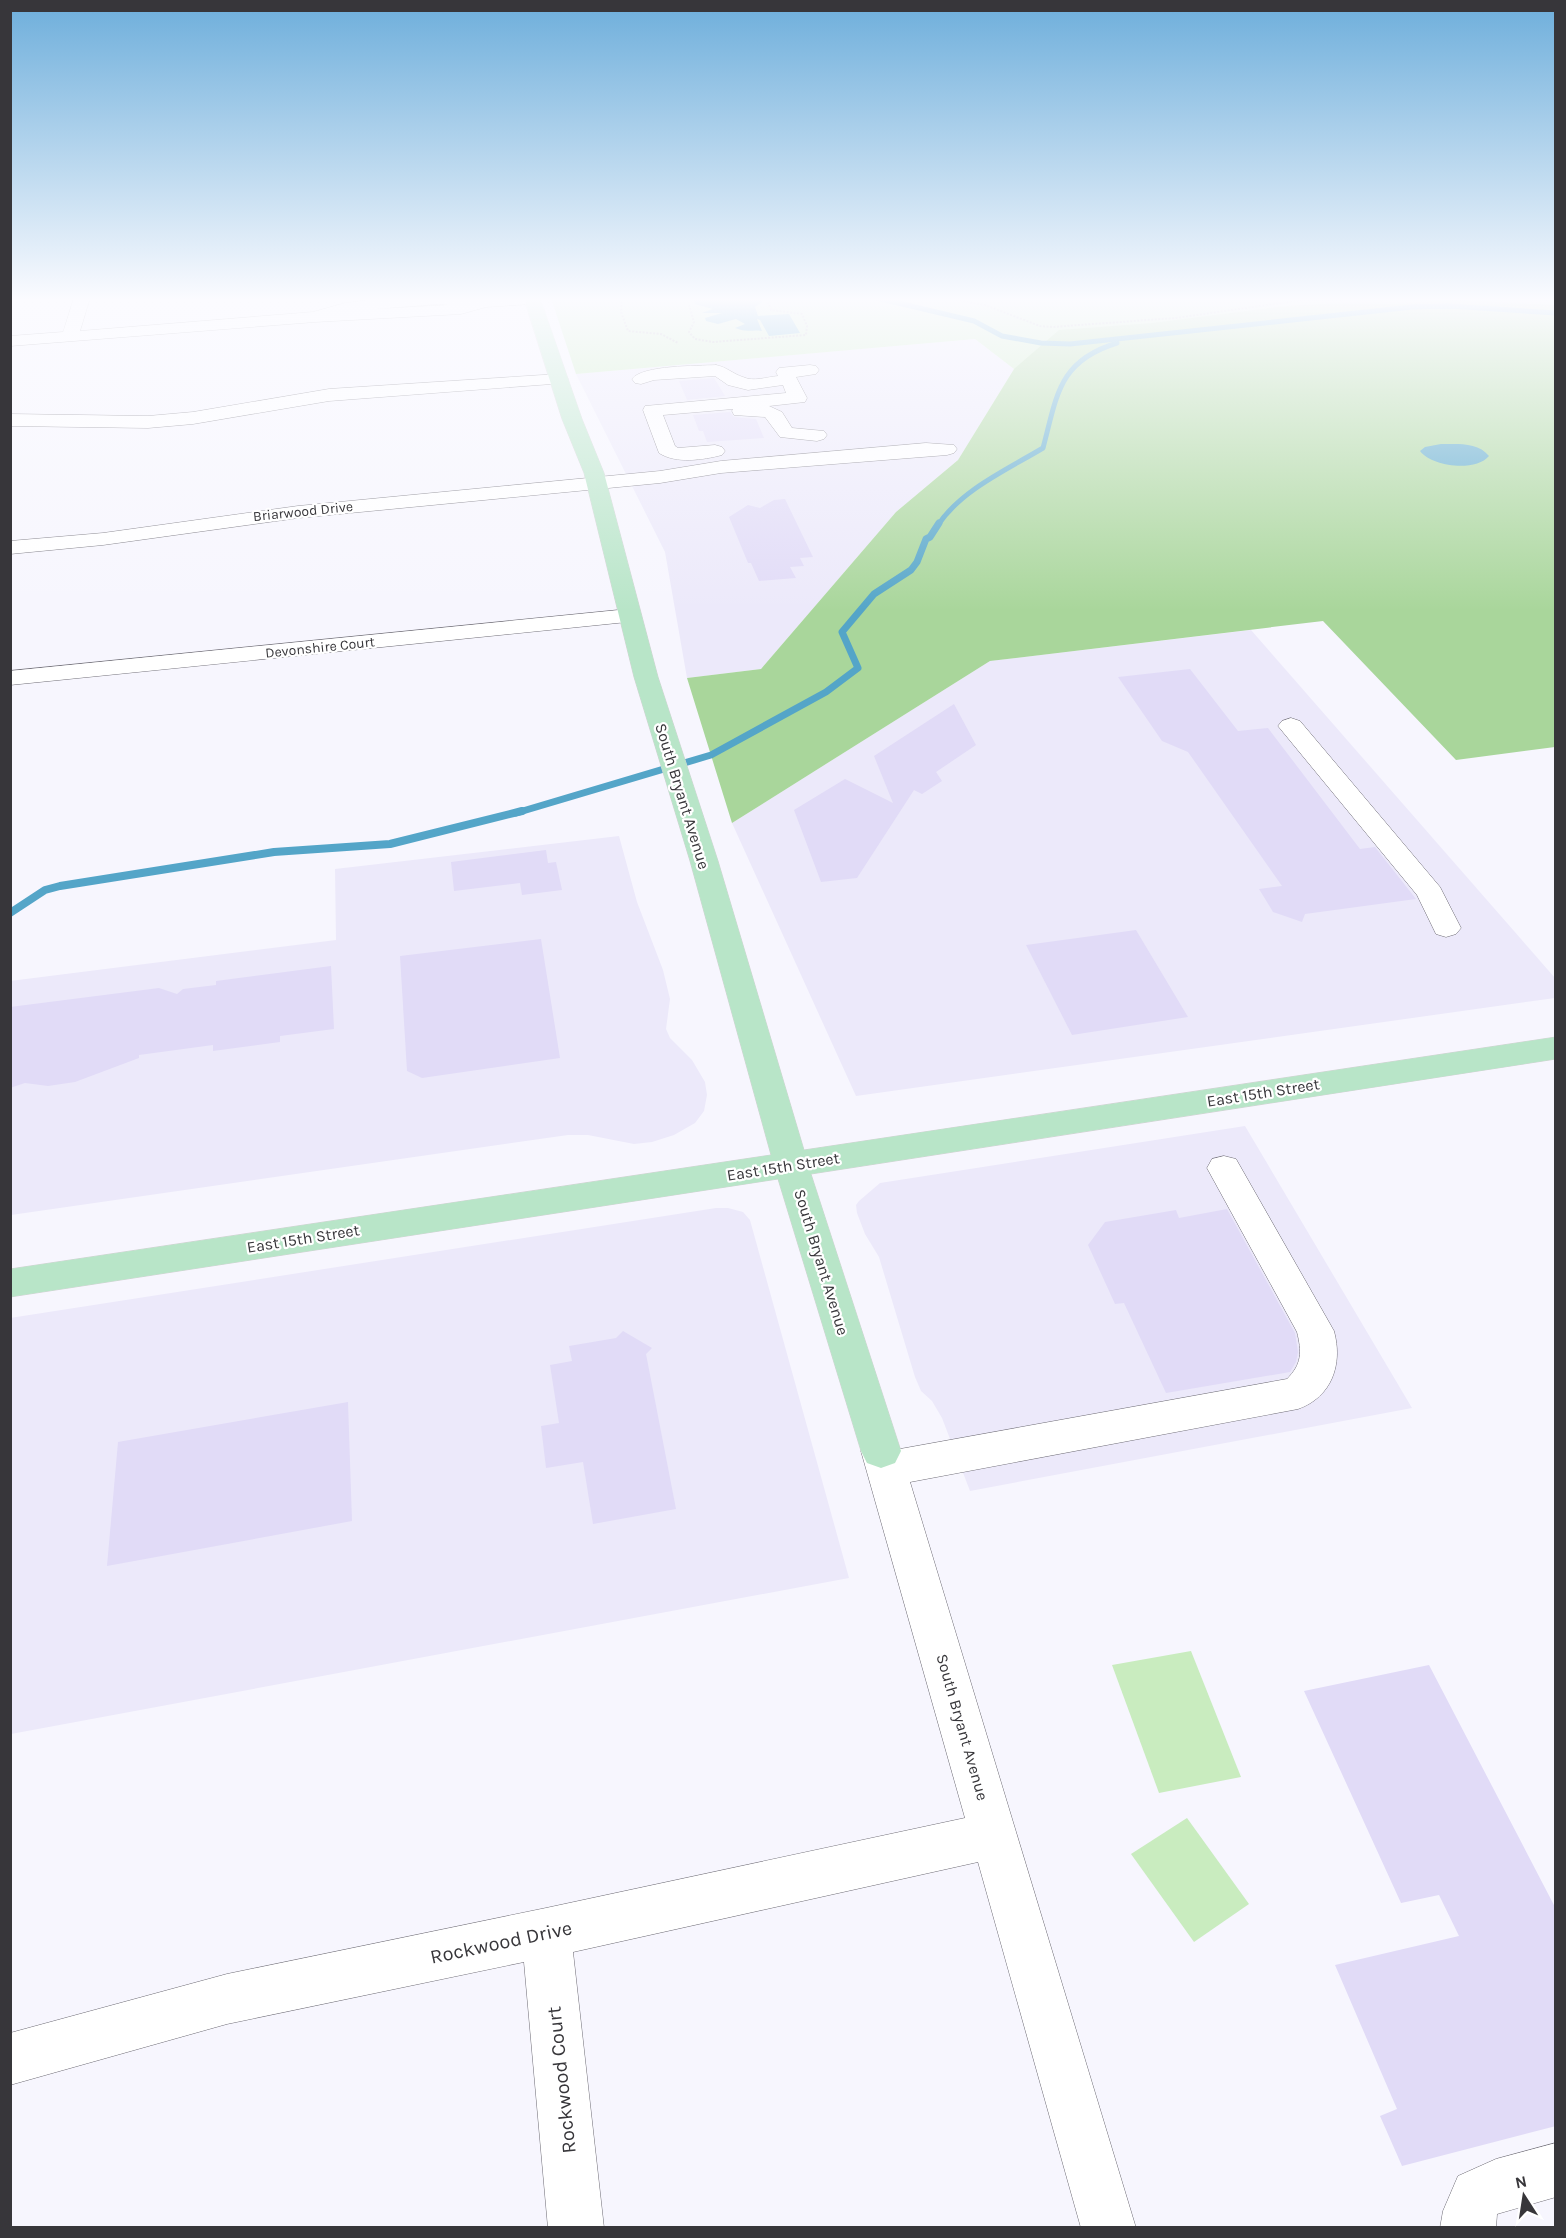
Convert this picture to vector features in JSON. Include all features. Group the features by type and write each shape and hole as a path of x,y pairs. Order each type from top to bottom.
{"main road":[{"name":"South Bryant Avenue","path":"567,402 596,482 617,557 629,616 704,861 791,1165 884,1460"},
{"name":"East 15th Street","path":"10,1283 1556,1048"}],"street":[{"path":"10,420 148,422 193,418 284,402"},
{"path":"649,402 666,449 674,454 819,445 947,449"},
{"path":"653,414 706,402"},
{"path":"799,402 819,445"},
{"path":"653,414 759,410 774,414 783,431 819,445"},
{"name":"Briarwood Drive","path":"10,548 103,539 242,518 596,482 819,445"},
{"name":"Devonshire Court","path":"10,678 629,616"},
{"path":"1291,726 1430,893 1446,928"},
{"path":"884,1460 1118,1426 1298,1393 1308,1383 1321,1360 1316,1331 1224,1168"},
{"name":"South Bryant Avenue","path":"884,1460 1109,2228"},
{"name":"Rockwood Drive","path":"10,2059 227,1999 546,1933 994,1835"},
{"name":"Rockwood Court","path":"546,1933 576,2228"},
{"path":"1468,2228 1470,2211 1477,2195 1496,2186 1556,2170"}],"shaded area":[{"path":"590,402 993,402 958,460 896,512 761,669 687,678 665,552"},
{"path":"1251,630 1555,978 1555,998 856,1096 732,823 990,661"},
{"path":"619,836 637,902 663,970 670,999 666,1029 670,1038 692,1060 705,1082 707,1095 704,1111 695,1123 674,1135 652,1142 634,1144 588,1135 568,1135 11,1215 10,981 336,940 335,869"},
{"path":"1245,1126 1412,1408 970,1491 942,1418 932,1401 921,1391 915,1377 879,1257 865,1234 857,1213 856,1205 859,1201 880,1183"},
{"path":"716,1208 743,1212 750,1220 849,1578 11,1734 10,1318"}],"green space":[{"path":"993,402 1555,402 1555,747 1456,760 1323,621 990,661 732,823 687,678 761,669 896,512 958,460"},
{"path":"1191,1651 1241,1777 1159,1793 1112,1665"},
{"path":"1187,1818 1249,1904 1194,1942 1131,1854"}],"water":[{"path":"1441,444 1473,446 1489,456 1474,464 1454,466 1434,461 1420,451 1425,447"}],"building":[{"path":"730,412 734,417 756,419 764,438 707,442 703,431 699,431 693,415"},
{"path":"785,499 813,557 800,558 804,566 790,567 796,578 759,581 751,563 748,563 729,517 748,505 760,508 774,500"},
{"path":"1190,669 1238,731 1268,728 1360,849 1375,847 1416,899 1305,914 1302,922 1273,912 1259,889 1282,886 1188,752 1162,741 1118,677"},
{"path":"954,704 976,745 936,772 942,781 922,794 914,790 857,878 821,882 794,810 845,779 893,803 874,756"},
{"path":"546,850 548,863 556,862 562,890 522,895 520,883 454,891 451,862"},
{"path":"1136,930 1188,1017 1072,1035 1026,945"},
{"path":"541,939 560,1058 422,1078 407,1071 400,956"},
{"path":"331,966 334,1029 280,1036 280,1042 213,1051 213,1045 139,1055 139,1058 75,1082 48,1086 25,1083 10,1088 10,1007 159,988 177,994 183,989 216,985 216,981"},
{"path":"1227,1209 1295,1333 1298,1352 1296,1362 1290,1372 1166,1393 1124,1303 1115,1304 1088,1245 1105,1222 1176,1210 1179,1218"},
{"path":"623,1331 652,1348 646,1354 676,1509 593,1524 583,1462 546,1468 541,1426 559,1423 550,1365 572,1361 569,1346 616,1338"},
{"path":"348,1402 352,1521 107,1566 118,1442"},
{"path":"1429,1665 1556,1909 1556,2126 1402,2166 1380,2116 1397,2109 1335,1965 1459,1936 1439,1895 1401,1903 1304,1691"}],"waterway":[{"path":"938,525 959,501 972,491 1043,448 1055,402"},
{"path":"516,813 711,755 826,692 858,668 842,632 874,594 911,570 917,562 926,539 930,537 939,523"},
{"path":"10,913 45,890 60,886 274,852 390,844 522,811"}]}
